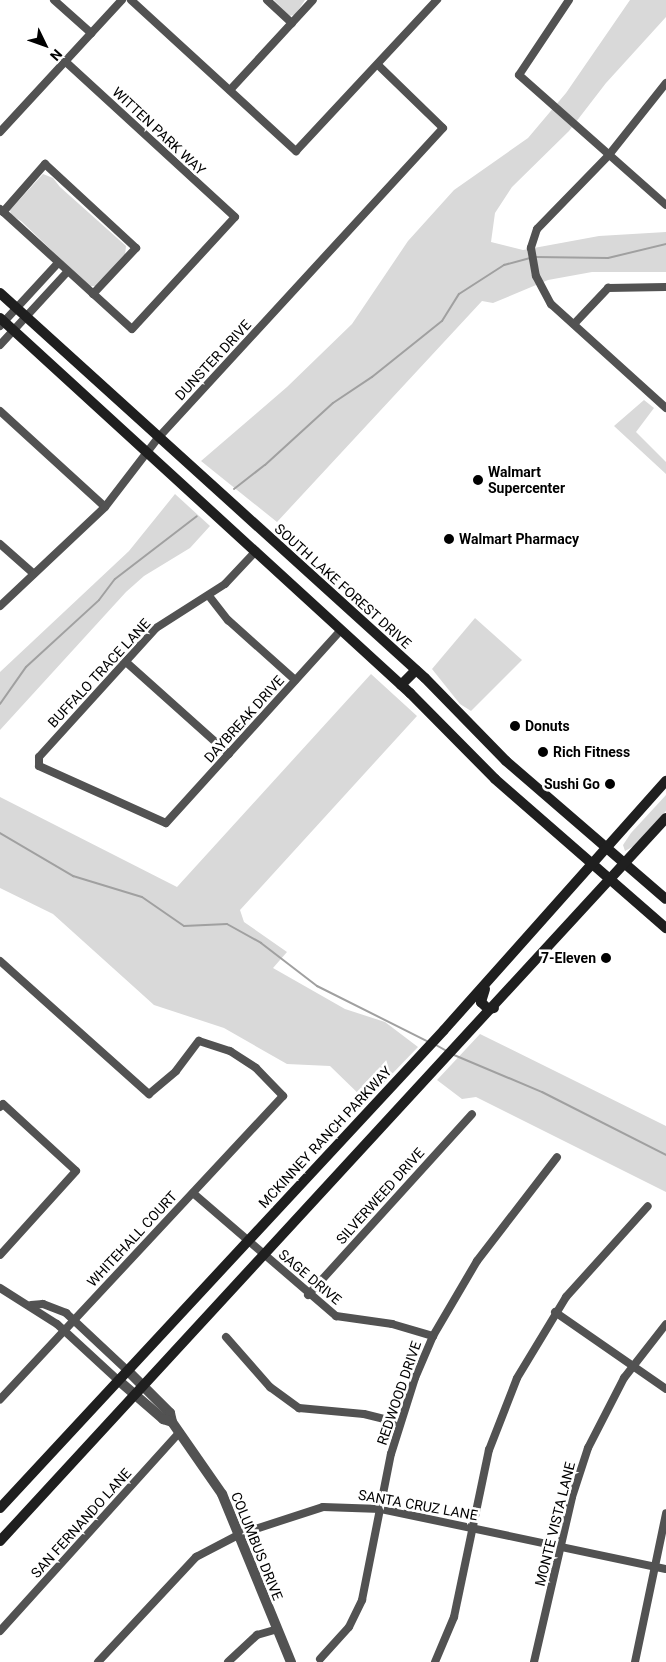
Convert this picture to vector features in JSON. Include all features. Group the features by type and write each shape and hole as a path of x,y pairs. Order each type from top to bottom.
{"main road":[{"name":"SOUTH LAKE FOREST DRIVE","path":"0,294 416,670 506,761 666,899"},
{"path":"1,322 14,331 256,550 401,685 495,779 666,928"},
{"path":"256,550 268,537"},
{"path":"401,685 416,670"},
{"name":"MCKINNEY RANCH PARKWAY","path":"0,1508 248,1239 418,1059 500,968 605,846 666,781"},
{"path":"0,1541 437,1070 666,818"},
{"path":"494,1008 485,1008 480,998 500,968"}],"street":[{"path":"54,0 91,33"},
{"path":"0,132 122,0"},
{"path":"131,0 296,151 437,0"},
{"path":"267,0 292,23"},
{"path":"230,90 313,0"},
{"path":"569,0 519,75 666,205"},
{"name":"WITTEN PARK WAY","path":"66,62 235,217 132,329 93,294"},
{"name":"DUNSTER DRIVE","path":"0,606 105,507 146,451 443,128 378,65"},
{"path":"666,83 609,155 537,229 531,248 536,276 546,297 666,408"},
{"path":"45,164 136,248 93,294 2,210 45,164"},
{"path":"1,322 58,263"},
{"path":"0,345 68,271"},
{"path":"574,324 608,288 666,287"},
{"path":"0,410 105,507"},
{"path":"0,544 34,574"},
{"name":"BUFFALO TRACE LANE","path":"166,823 38,763 38,757 168,618 209,596 225,584 256,550"},
{"path":"209,596 228,620 295,680"},
{"name":"DAYBREAK DRIVE","path":"166,823 340,630"},
{"path":"126,662 229,754"},
{"name":"WHITEHALL COURT","path":"0,961 149,1094 176,1071 199,1041 230,1051 256,1068 283,1096 0,1400"},
{"path":"0,1255 76,1171 2,1105"},
{"name":"SILVERWEED DRIVE","path":"308,1295 472,1114"},
{"name":"REDWOOD DRIVE","path":"320,1659 338,1641 359,1609 399,1423 433,1336 477,1260 557,1157"},
{"name":"SAGE DRIVE","path":"193,1193 248,1239 308,1295 336,1316 392,1324 433,1336"},
{"path":"434,1662 454,1617 496,1430 517,1378 555,1312 590,1268 648,1206"},
{"name":"COLUMBUS DRIVE","path":"0,1288 31,1305 65,1330 163,1419 172,1422"},
{"name":"COLUMBUS DRIVE","path":"31,1305 43,1304 75,1320 170,1413 172,1422 219,1489 240,1534 275,1630 291,1662"},
{"path":"555,1312 666,1389"},
{"name":"MONTE VISTA LANE","path":"534,1662 572,1497 588,1448 604,1412 633,1366 666,1324"},
{"path":"226,1337 270,1388 299,1408 369,1415 399,1423"},
{"name":"SAN FERNANDO LANE","path":"0,1632 180,1432"},
{"name":"SANTA CRUZ LANE","path":"98,1662 189,1563 240,1534 323,1507 381,1509 474,1527 561,1549 666,1569"},
{"path":"634,1662 666,1514"},
{"path":"228,1662 252,1638 275,1630"}],"shaded area":[{"path":"274,0 305,0 295,15 289,16"},
{"path":"630,0 666,0 666,17 606,83 569,131 512,187 495,213 491,242 523,250 599,236 666,232 666,272 592,272 548,280 493,303 482,301 277,522 201,461 287,387 352,324 408,241 454,190 528,138 566,93"},
{"path":"43,174 53,178 60,187 126,246 125,255 96,286 89,286 21,221 11,215 10,210"},
{"path":"644,400 654,408 636,432 666,462 666,474 614,426"},
{"path":"175,494 210,526 190,548 144,576 126,592 0,730 0,672 129,551"},
{"path":"475,618 522,660 471,711 460,704 432,669"},
{"path":"371,674 417,716 240,910 244,922 287,952 273,968 345,1009 385,1022 418,1047 366,1101 330,1066 287,1064 224,1028 154,1005 53,914 0,888 0,797 177,887"},
{"path":"666,795 666,811 634,846 625,851 623,845 631,833"},
{"path":"480,1034 666,1126 666,1192 476,1097 462,1099 437,1080"}],"waterway":[{"path":"535,257 608,258 666,244"},
{"path":"234,489 265,465 333,403 372,377 442,321 459,294 504,265 530,258"},
{"path":"0,704 26,667 99,600 115,579 197,516"},
{"path":"0,833 73,876 142,897 184,926 227,924 261,943 317,986 427,1041"},
{"path":"436,1045 447,1051"},
{"path":"454,1055 542,1092 666,1155"}],"place":[{"name":"Walmart Supercenter","path":"478,480"},
{"name":"Walmart Pharmacy","path":"449,539"},
{"name":"Donuts","path":"515,726"},
{"name":"Rich Fitness","path":"543,752"},
{"name":"Sushi Go","path":"610,784"},
{"name":"7-Eleven","path":"606,958"}]}
